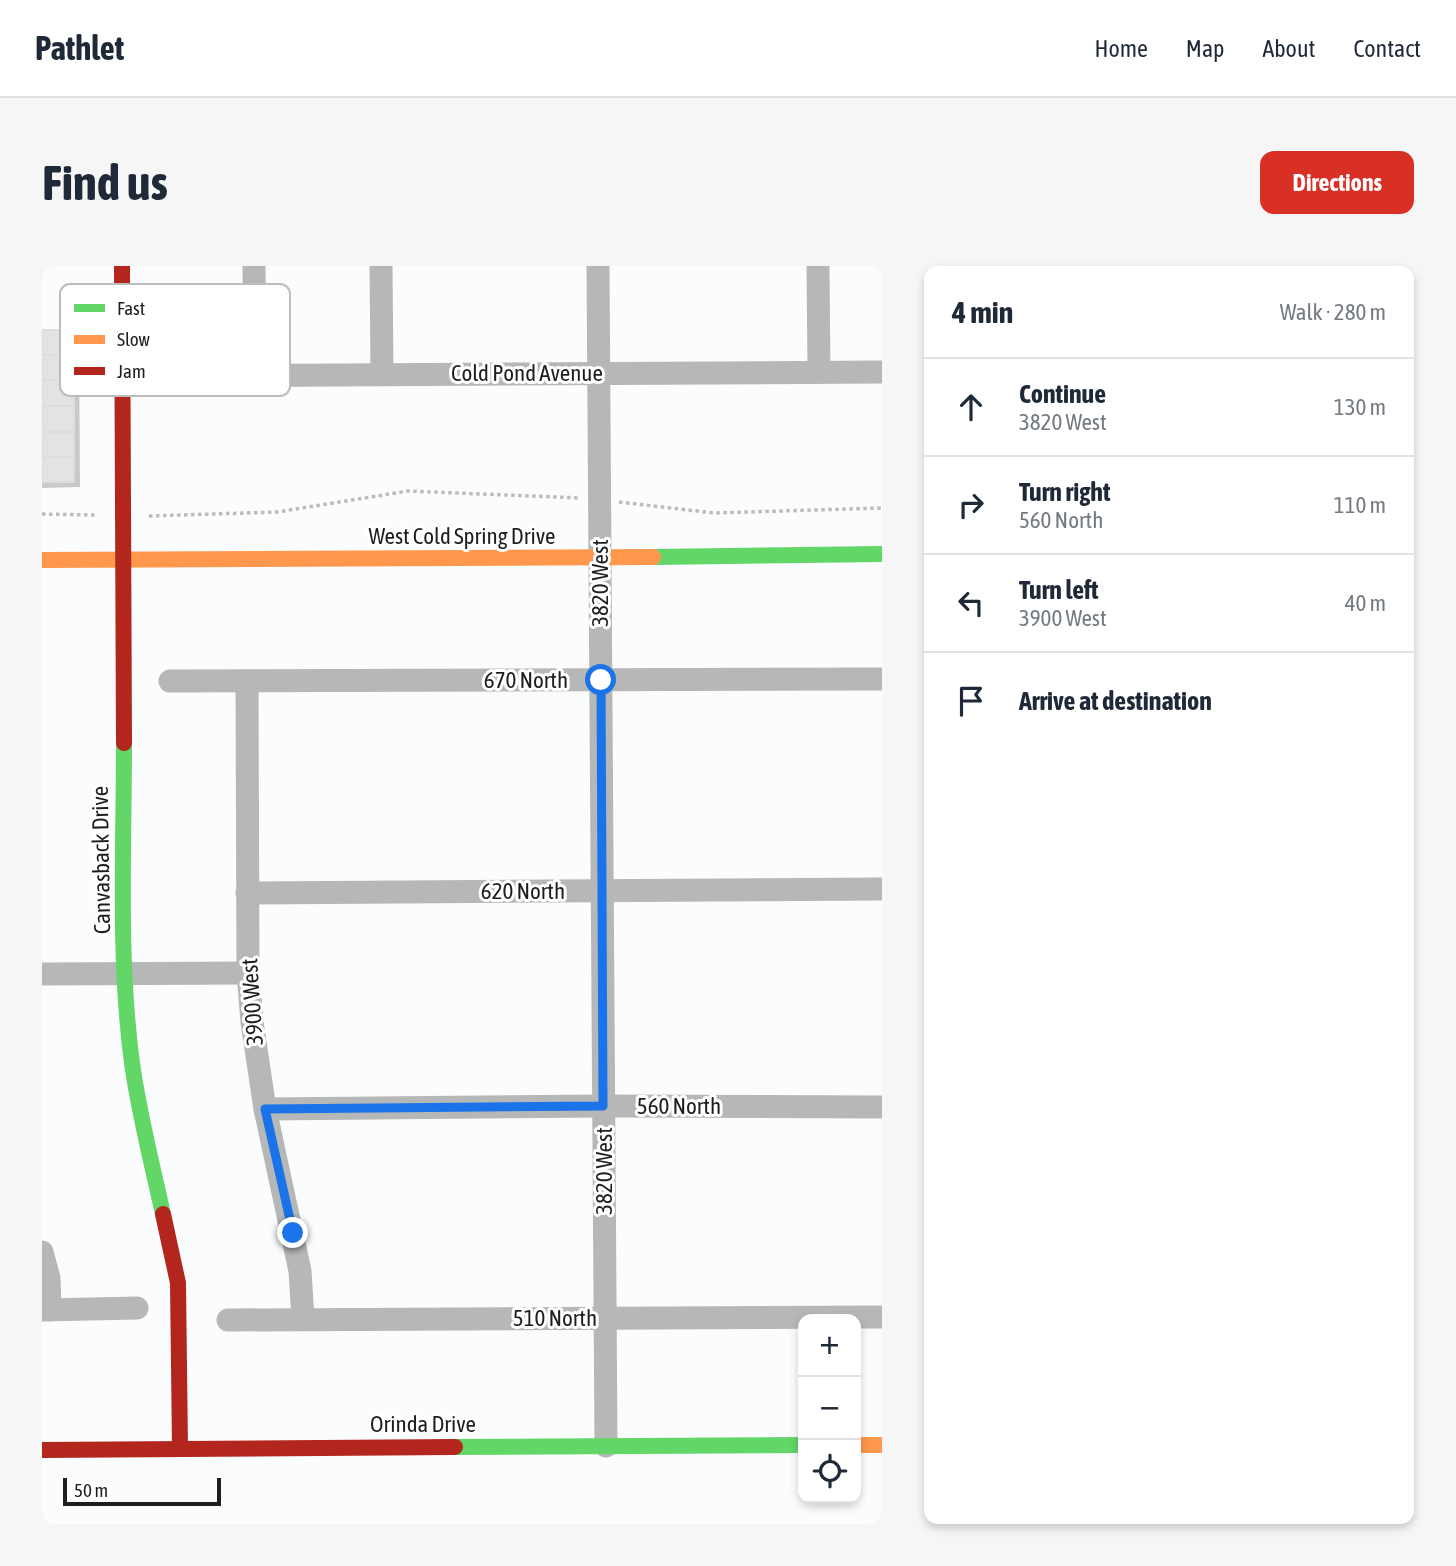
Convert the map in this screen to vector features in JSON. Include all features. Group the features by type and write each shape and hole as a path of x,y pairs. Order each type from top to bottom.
{"street":[{"name":"Canvasback Drive","path":"122,266 122,284"},
{"path":"254,266 254,284"},
{"path":"381,266 382,373"},
{"name":"3820 West","path":"598,266 606,1446"},
{"path":"818,266 819,372"},
{"name":"Cold Pond Avenue","path":"290,374 882,372"},
{"name":"Canvasback Drive","path":"122,396 125,973 132,1061 140,1111 178,1283 180,1448"},
{"name":"West Cold Spring Drive","path":"42,560 882,554"},
{"name":"670 North","path":"170,681 882,679"},
{"name":"3900 West","path":"247,681 248,973 257,1063 296,1246 303,1295 303,1319"},
{"name":"620 North","path":"247,893 882,889"},
{"path":"42,974 248,973"},
{"name":"560 North","path":"265,1109 882,1107"},
{"path":"42,1252 49,1278 46,1310 137,1308"},
{"name":"510 North","path":"228,1320 882,1317"},
{"name":"Orinda Drive","path":"42,1450 798,1445"},
{"path":"861,1445 882,1445"}],"path":[{"path":"153,516 277,512 408,491 586,499"},
{"path":"617,502 714,513 882,508"},
{"path":"42,514 89,514"}],"building":[{"path":"42,330 60,330 60,355 42,355"},
{"path":"42,355 60,355 60,380 42,380"},
{"path":"42,380 60,380 60,396 74,396 74,406 42,406"},
{"path":"42,406 74,406 74,432 42,432"},
{"path":"42,432 74,432 74,457 42,457"},
{"path":"42,457 74,457 74,482 42,482"}],"traffic: fast":[{"path":"653,557 882,554"},
{"path":"124,743 123,903 128,1023 138,1101 163,1214"},
{"path":"455,1447 798,1445"}],"traffic: slow":[{"path":"42,560 653,557"},
{"path":"861,1445 882,1445"}],"traffic: jam":[{"path":"122,266 122,284"},
{"path":"123,396 124,743"},
{"path":"163,1214 178,1283 180,1448"},
{"path":"42,1450 455,1447"}],"route":[{"path":"293,1233 265,1109 603,1106 601,680"}]}
